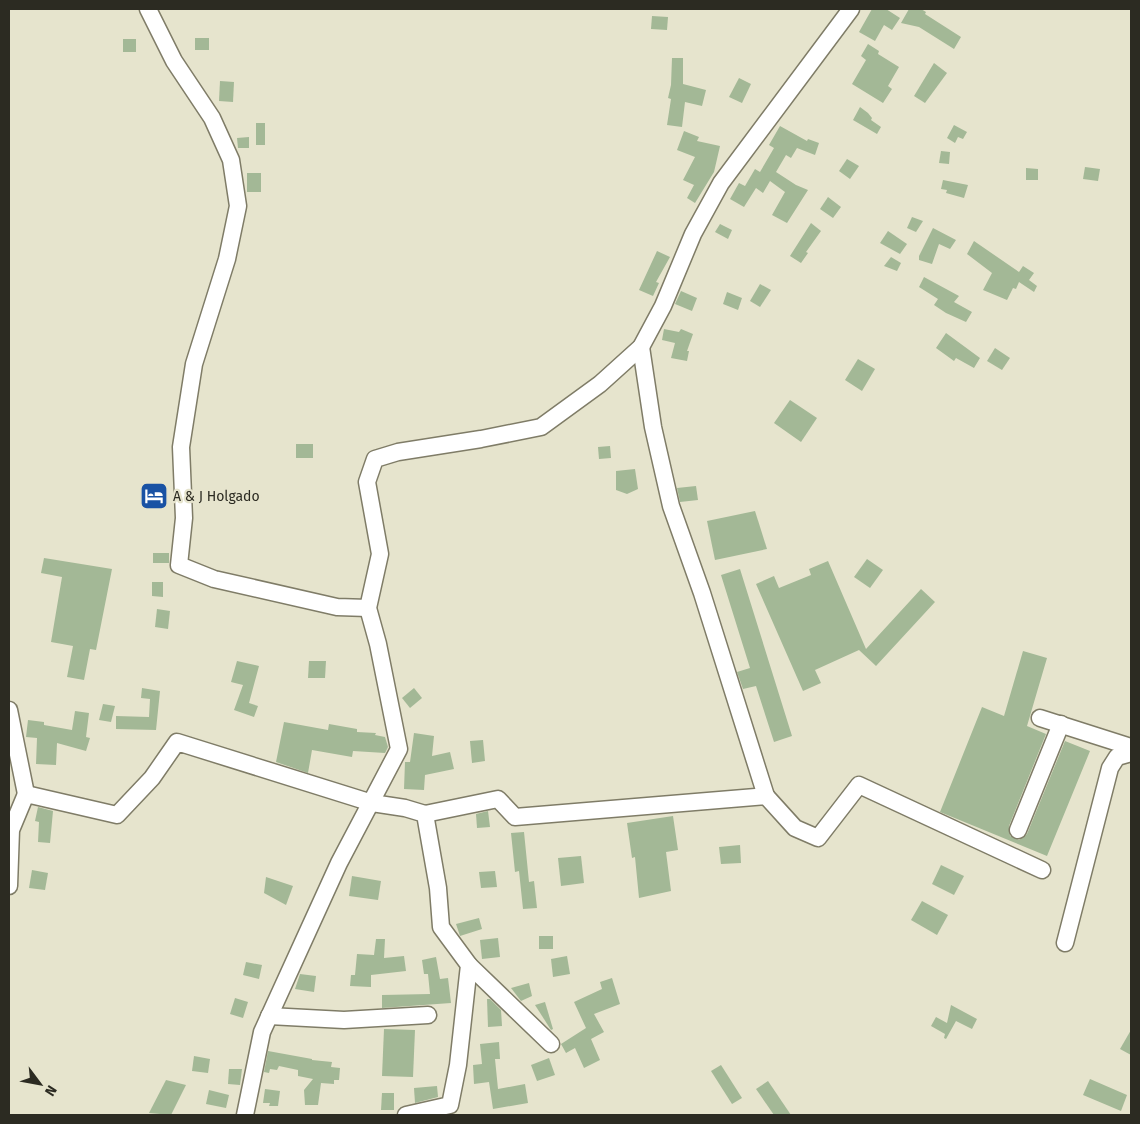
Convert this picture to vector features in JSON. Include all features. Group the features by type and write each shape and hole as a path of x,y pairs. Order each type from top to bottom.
{"street":[{"path":"148,9 174,60 212,118 231,160 238,206 227,259 194,364 181,447 184,518 179,565 214,579 337,606 368,608"},
{"path":"245,1115 262,1032 339,863 398,750 378,644 368,608 380,554 367,482 375,459 398,452 472,441 541,427 600,384 641,347 663,306 693,234 721,183 851,9"},
{"path":"641,347 653,427 672,506 702,593 766,796 795,828 818,838 859,786 1042,870"},
{"path":"9,710 26,794 11,830 9,886"},
{"path":"1040,718 1131,747"},
{"path":"1018,830 1061,724"},
{"path":"26,794 116,815 152,778 177,742 372,803 405,808 425,814 498,799 515,817 766,796"},
{"path":"1065,943 1110,768 1118,757 1131,753"},
{"path":"425,814 438,888 441,928 469,965 551,1044"},
{"path":"406,1115 450,1105 458,1065 469,965"},
{"path":"269,1016 344,1020 428,1015"}],"building":[{"path":"872,9 886,9 900,18 892,30 884,25 875,41 859,32"},
{"path":"909,9 921,9 926,12 925,14 961,37 954,49 919,27 901,23"},
{"path":"652,16 668,17 667,30 651,29"},
{"path":"195,38 209,38 209,50 195,50"},
{"path":"123,39 136,39 136,52 123,52"},
{"path":"868,44 879,51 878,54 899,67 888,86 892,89 883,103 852,84 866,60 861,56"},
{"path":"672,58 683,58 683,84 706,90 702,106 685,102 682,127 667,125 671,99 668,98 671,85"},
{"path":"934,63 947,73 925,103 914,96"},
{"path":"739,78 751,84 742,103 729,97"},
{"path":"220,81 234,82 233,102 219,101"},
{"path":"860,107 868,113 872,118 871,120 881,127 877,134 853,120"},
{"path":"256,123 265,123 265,145 256,145"},
{"path":"954,125 967,132 963,139 958,137 955,143 947,138"},
{"path":"780,126 807,141 808,139 819,143 815,155 797,148 791,158 786,155 776,172 796,185 808,190 787,223 772,215 785,192 770,181 763,193 756,188 744,207 730,199 739,183 745,186 755,169 760,172 774,148 769,145"},
{"path":"684,131 699,137 697,141 720,146 714,172 695,203 687,198 694,185 683,180 695,157 677,150"},
{"path":"249,137 249,148 238,148 237,138"},
{"path":"941,151 950,152 949,164 939,163"},
{"path":"847,159 859,166 850,179 839,171"},
{"path":"1085,167 1100,169 1098,181 1083,179"},
{"path":"1026,168 1038,169 1038,180 1026,180"},
{"path":"247,173 261,173 261,192 247,192"},
{"path":"943,180 968,185 964,198 946,193 947,190 941,189"},
{"path":"828,197 841,207 833,218 820,209"},
{"path":"912,217 923,221 916,232 907,228"},
{"path":"811,223 821,231 806,252 808,253 801,263 790,256"},
{"path":"720,224 732,230 728,239 715,232"},
{"path":"933,228 956,240 950,249 939,244 932,264 919,260 919,256"},
{"path":"888,231 907,244 900,254 880,243"},
{"path":"974,241 1019,272 1023,266 1034,273 1029,280 1037,286 1034,292 1019,282 1016,289 1013,288 1007,300 983,290 992,273 967,254"},
{"path":"657,251 670,257 656,282 659,283 653,296 639,290"},
{"path":"891,257 901,263 897,271 884,266"},
{"path":"924,277 959,296 954,302 972,312 966,322 934,305 938,299 919,287"},
{"path":"760,284 771,290 760,307 750,301"},
{"path":"681,291 697,298 692,311 675,304"},
{"path":"727,292 742,298 738,310 723,304"},
{"path":"664,329 679,332 681,329 693,334 687,351 689,351 687,361 671,358 675,343 662,340"},
{"path":"946,333 980,358 974,368 956,358 954,361 936,348"},
{"path":"995,348 1010,358 1002,370 987,361"},
{"path":"858,359 875,369 862,391 845,380"},
{"path":"790,400 817,418 801,442 774,423"},
{"path":"296,444 313,444 313,458 296,458"},
{"path":"610,446 611,458 599,459 598,447"},
{"path":"635,469 638,489 627,494 616,490 616,471"},
{"path":"166,484 167,507 145,508 145,485"},
{"path":"696,486 698,500 680,502 677,488"},
{"path":"755,511 767,549 715,560 707,521"},
{"path":"153,553 169,553 169,563 153,563"},
{"path":"44,558 112,569 96,650 90,649 84,680 67,677 73,646 51,642 62,577 41,573"},
{"path":"867,559 883,570 870,588 854,577"},
{"path":"828,561 866,649 921,589 935,602 876,666 859,650 815,670 821,683 803,691 756,584 774,576 779,588 811,575 809,569"},
{"path":"740,569 792,736 774,742 756,686 743,689 737,672 750,668 721,575"},
{"path":"152,582 163,582 163,597 152,596"},
{"path":"157,609 170,611 168,629 155,627"},
{"path":"1023,651 1047,658 1027,726 1046,734 1009,826 1010,836 1019,840 1027,834 1065,741 1090,751 1047,856 940,812 982,707 1004,716"},
{"path":"237,661 259,666 249,703 258,706 254,717 234,710 243,685 231,682"},
{"path":"309,661 326,661 325,678 308,678"},
{"path":"142,688 160,691 156,730 116,729 116,716 149,717 150,699 141,698"},
{"path":"414,688 422,698 410,708 402,698"},
{"path":"103,704 115,706 111,722 99,720"},
{"path":"75,711 89,713 86,737 90,738 86,751 57,743 56,765 36,764 37,738 26,737 28,720 44,722 44,725 72,730"},
{"path":"284,722 328,730 329,724 357,729 357,732 376,733 375,735 385,737 388,747 385,753 353,751 352,757 312,750 308,773 276,762"},
{"path":"414,733 434,736 432,756 450,752 454,769 425,775 424,790 404,789 405,762 410,762"},
{"path":"483,740 485,761 472,763 470,741"},
{"path":"38,807 53,811 50,843 38,842 39,822 35,821"},
{"path":"488,811 490,827 477,828 476,814"},
{"path":"673,816 678,850 666,852 671,891 639,898 635,857 632,858 627,823"},
{"path":"524,832 529,882 534,881 537,908 523,909 519,871 515,872 511,833"},
{"path":"740,845 741,863 721,864 719,847"},
{"path":"581,856 584,883 561,886 558,858"},
{"path":"941,865 964,876 954,895 932,884"},
{"path":"32,870 48,873 45,890 29,888"},
{"path":"495,871 497,887 481,888 479,872"},
{"path":"352,876 381,881 378,900 349,896"},
{"path":"266,877 293,886 286,905 264,893"},
{"path":"922,901 948,915 937,935 911,920"},
{"path":"479,918 482,929 460,936 456,924"},
{"path":"539,936 553,936 553,949 539,949"},
{"path":"498,938 500,957 482,959 480,940"},
{"path":"376,939 385,939 384,958 404,956 406,971 371,975 371,987 350,986 351,975 355,975 357,954 374,955"},
{"path":"567,956 570,974 553,977 551,959"},
{"path":"436,957 440,979 448,978 451,1003 382,1008 382,995 430,994 428,974 424,974 422,960"},
{"path":"246,962 262,965 259,979 243,975"},
{"path":"300,974 316,976 314,992 295,989"},
{"path":"612,978 620,1004 594,1014 604,1032 591,1039 600,1060 584,1068 575,1048 566,1053 561,1044 586,1028 574,1002 602,989 600,982"},
{"path":"529,983 532,996 521,1001 511,988"},
{"path":"235,998 248,1002 243,1018 230,1014"},
{"path":"487,999 490,999 501,1010 502,1026 488,1027"},
{"path":"545,1002 553,1029 551,1030 535,1005"},
{"path":"951,1005 977,1019 972,1029 956,1021 946,1039 944,1038 945,1034 931,1026 936,1017 947,1023"},
{"path":"384,1029 415,1030 413,1077 382,1076"},
{"path":"1131,1030 1131,1055 1120,1049"},
{"path":"499,1042 500,1059 495,1059 498,1089 525,1084 528,1103 493,1109 489,1082 474,1084 473,1065 482,1064 480,1044"},
{"path":"268,1051 332,1062 331,1067 340,1068 339,1080 334,1080 334,1084 321,1083 318,1105 305,1105 304,1090 313,1079 298,1076 298,1070 279,1066 277,1070 270,1069 269,1073 264,1072"},
{"path":"194,1056 210,1059 208,1073 192,1071"},
{"path":"549,1058 555,1075 537,1081 531,1065"},
{"path":"721,1065 742,1098 732,1104 711,1071"},
{"path":"229,1069 242,1069 240,1085 228,1084"},
{"path":"1090,1079 1127,1095 1121,1111 1083,1095"},
{"path":"166,1080 186,1085 171,1115 149,1113"},
{"path":"768,1081 791,1115 774,1115 756,1089"},
{"path":"437,1086 438,1097 415,1103 414,1088"},
{"path":"265,1089 280,1091 278,1106 269,1106 270,1103 263,1103"},
{"path":"209,1090 229,1095 226,1108 206,1104"},
{"path":"382,1093 394,1093 394,1110 381,1110"}],"place":[{"name":"A & J Holgado","path":"154,496"}]}
